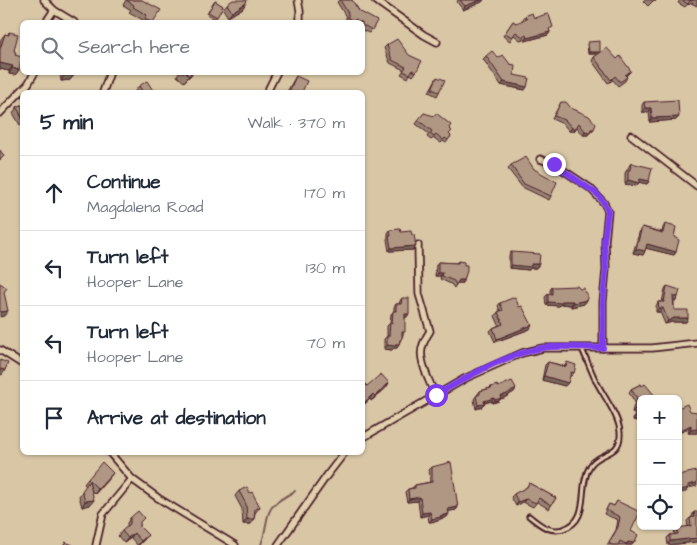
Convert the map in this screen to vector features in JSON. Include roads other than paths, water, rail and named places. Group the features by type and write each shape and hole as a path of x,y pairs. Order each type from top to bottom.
{"street":[{"path":"44,0 54,10 71,20"},
{"path":"298,0 300,20"},
{"path":"375,0 437,42"},
{"path":"47,20 54,10"},
{"path":"22,90 33,75"},
{"path":"104,90 109,75"},
{"path":"268,90 276,75"},
{"path":"0,113 20,92"},
{"path":"632,135 697,186"},
{"path":"540,159 554,164 590,188 604,203 608,211 604,241 606,269 603,302 603,348"},
{"path":"418,246 419,294 430,331 423,342 420,358 436,395"},
{"path":"365,436 466,378 522,354 543,348 652,348 697,343"},
{"path":"0,350 20,363"},
{"path":"112,455 132,479 158,498 235,545"},
{"path":"278,545 343,455"},
{"path":"96,545 103,514 132,479"}],"lane":[{"path":"529,516 550,530 559,530 574,523 582,510 585,477 590,464 614,452 618,446 620,432 617,420 594,377 582,348"}],"waterway":[{"path":"261,545 271,508 295,491"}]}
